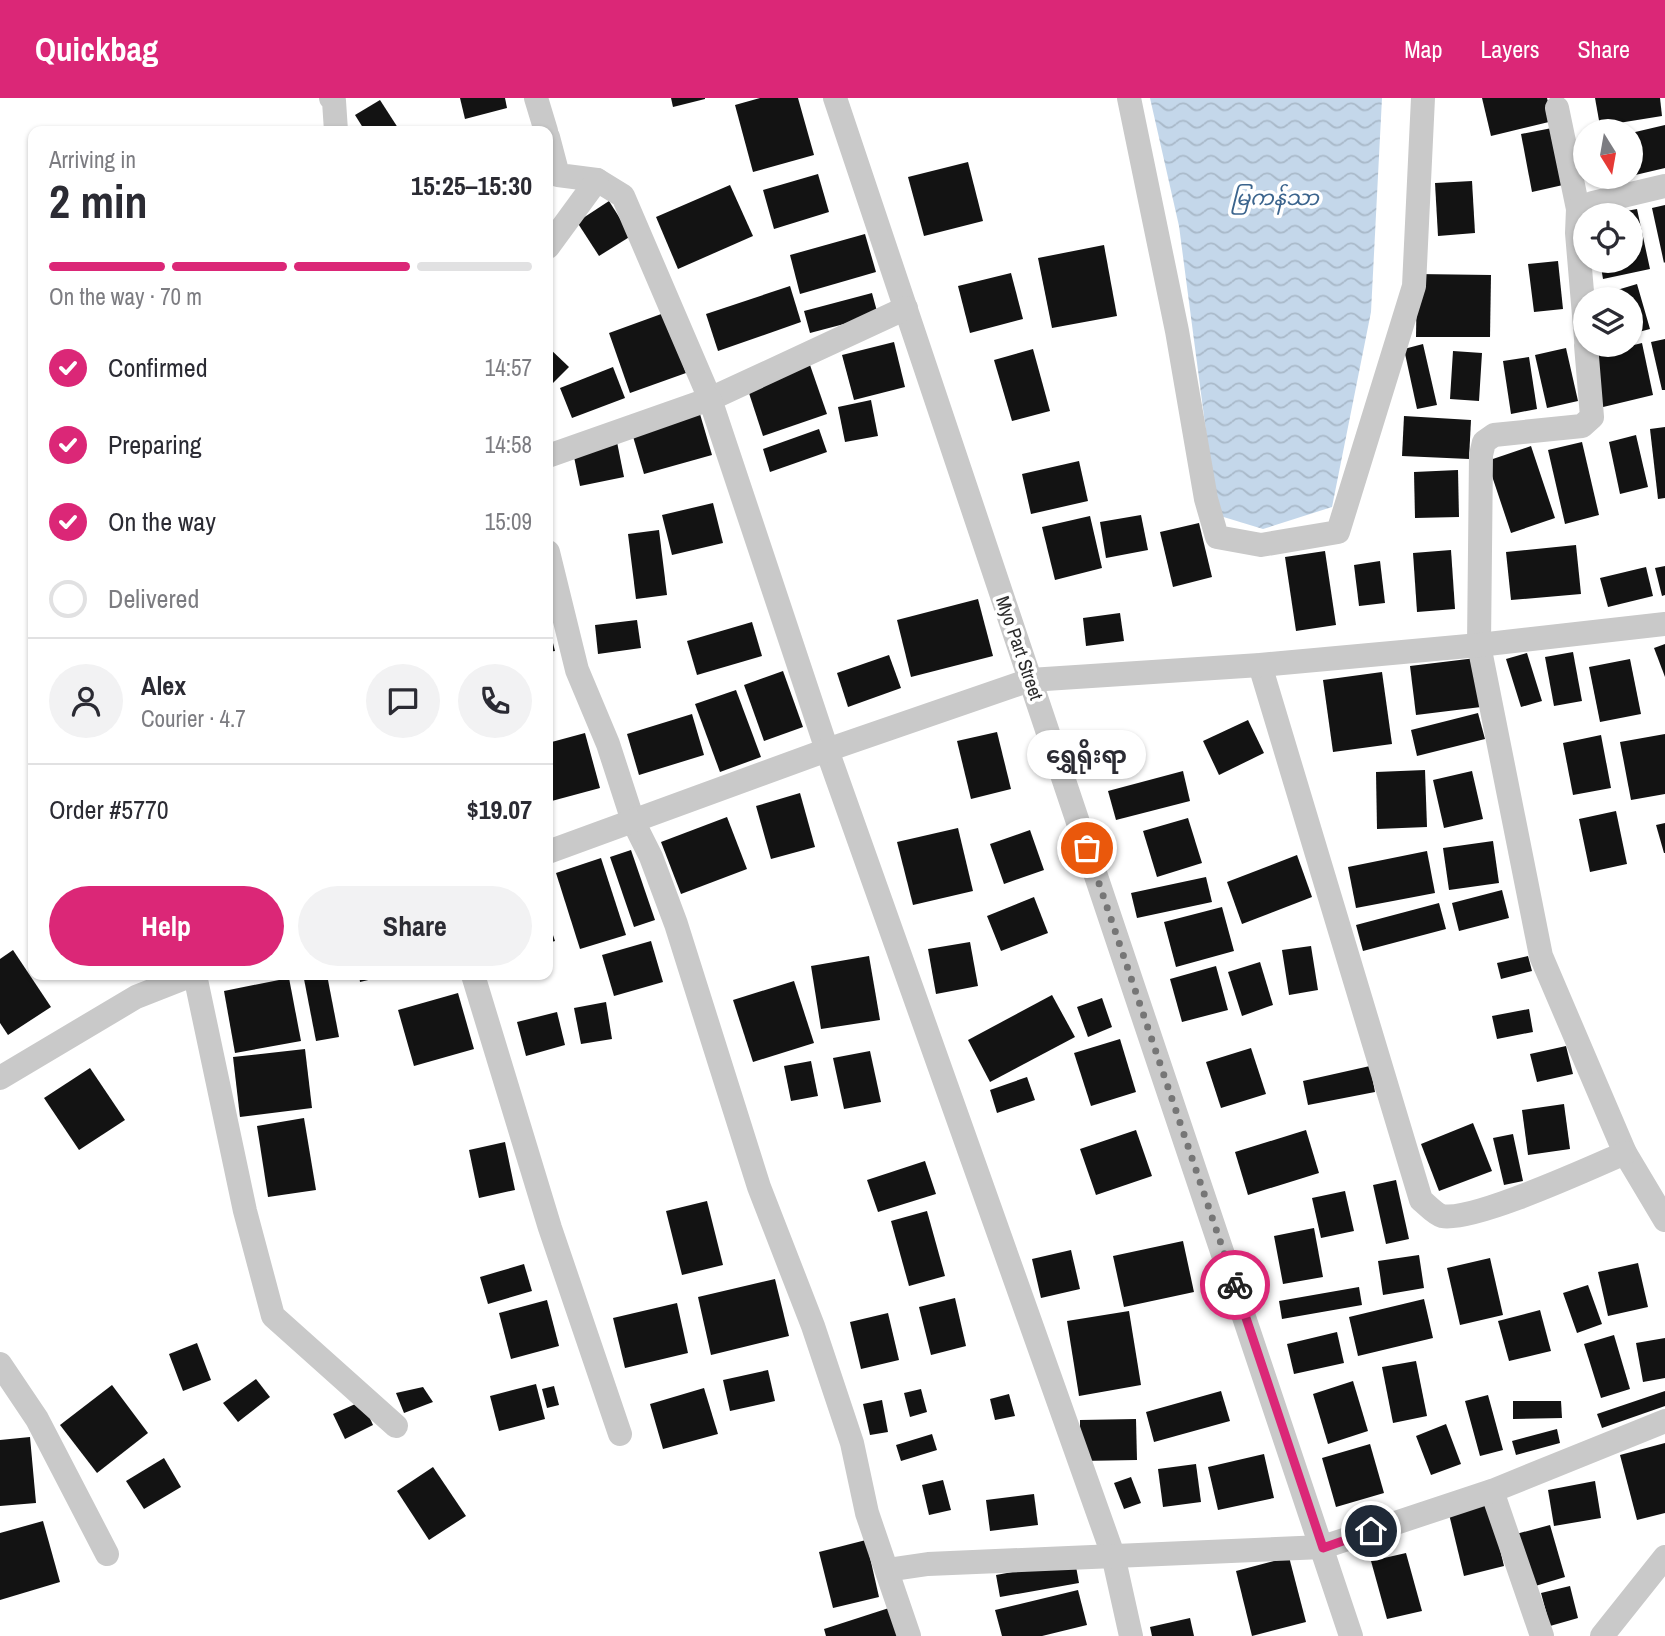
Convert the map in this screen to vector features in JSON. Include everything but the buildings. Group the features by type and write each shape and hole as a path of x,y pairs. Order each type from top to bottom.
{"street":[{"path":"331,98 334,101 335,126"},
{"path":"537,98 545,126"},
{"name":"Myo Part Street","path":"835,98 1351,1636"},
{"path":"1129,98 1177,331 1209,512 1217,537 1261,545 1338,532 1414,286 1423,98"},
{"path":"1557,108 1577,203"},
{"path":"553,156 558,175 597,180 623,196 710,399 827,750 1113,1555 1131,1636"},
{"path":"553,240 597,180"},
{"path":"1593,203 1665,186"},
{"path":"553,454 710,399 906,308"},
{"path":"1587,357 1592,417 1582,426 1494,435 1484,442 1481,455 1479,645 1541,956 1625,1153 1656,1187 1665,1220"},
{"path":"553,572 577,670 608,744 633,821 651,857 676,924 759,1187 813,1326 852,1443 867,1513 909,1636"},
{"path":"553,850 827,750 1030,680 1260,665 1479,645 1665,624"},
{"path":"1260,665 1421,1200 1439,1216 1460,1217 1625,1153"},
{"path":"0,1078 136,997 180,980"},
{"path":"194,980 245,1211 274,1316 396,1426"},
{"path":"475,980 550,1228 620,1434"},
{"path":"0,1364 37,1419 107,1554"},
{"path":"887,1570 928,1564 1323,1548 1492,1491 1665,1421"},
{"path":"1492,1491 1542,1636"},
{"path":"1602,1636 1665,1557"}],"water":[{"name":"မြကန်သာ","path":"1150,98 1382,98 1371,312 1332,507 1263,529 1217,515 1179,226"}],"way so far":[{"path":"1087,848 1235,1285"}],"place":[{"name":"ရွှေရိုးရာ","path":"1087,848"}],"route":[{"path":"1235,1285 1323,1548 1371,1531"}]}
